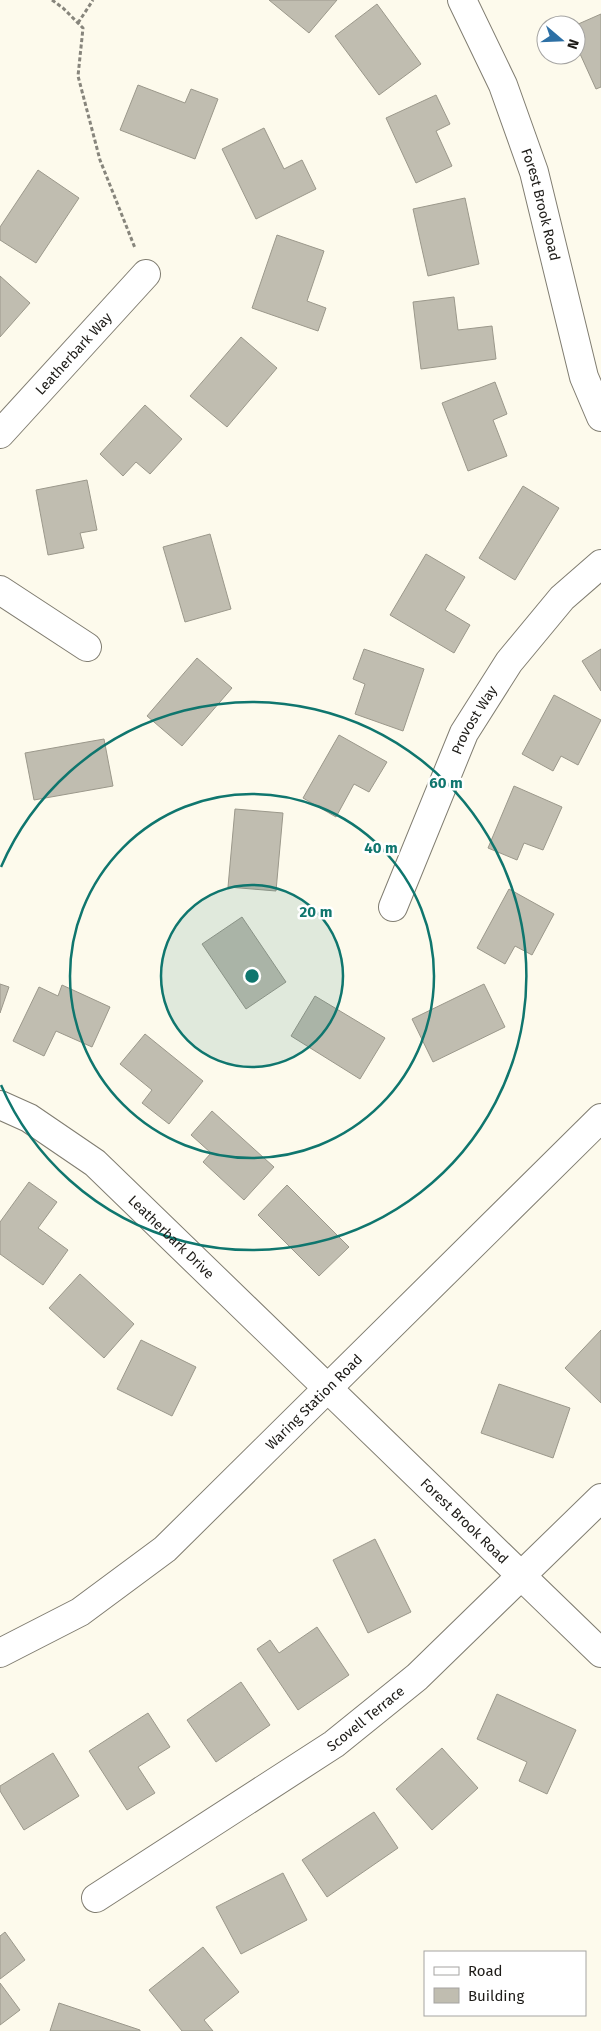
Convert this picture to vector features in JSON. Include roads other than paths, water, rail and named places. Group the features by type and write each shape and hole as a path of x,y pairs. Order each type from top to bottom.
{"street":[{"name":"Forest Brook Road","path":"462,0 503,85 534,172 584,377 601,417"},
{"name":"Leatherbark Way","path":"0,434 146,274"},
{"name":"Provost Way","path":"393,907 464,733 514,655 562,598 601,564"},
{"path":"0,590 87,647"},
{"name":"Leatherbark Drive","path":"0,1105 29,1118 95,1163 328,1389"},
{"name":"Waring Station Road","path":"0,1653 80,1612 165,1549 601,1118"},
{"name":"Forest Brook Road","path":"328,1389 601,1653"},
{"name":"Scovell Terrace","path":"96,1898 334,1744 417,1677 601,1498"}]}
